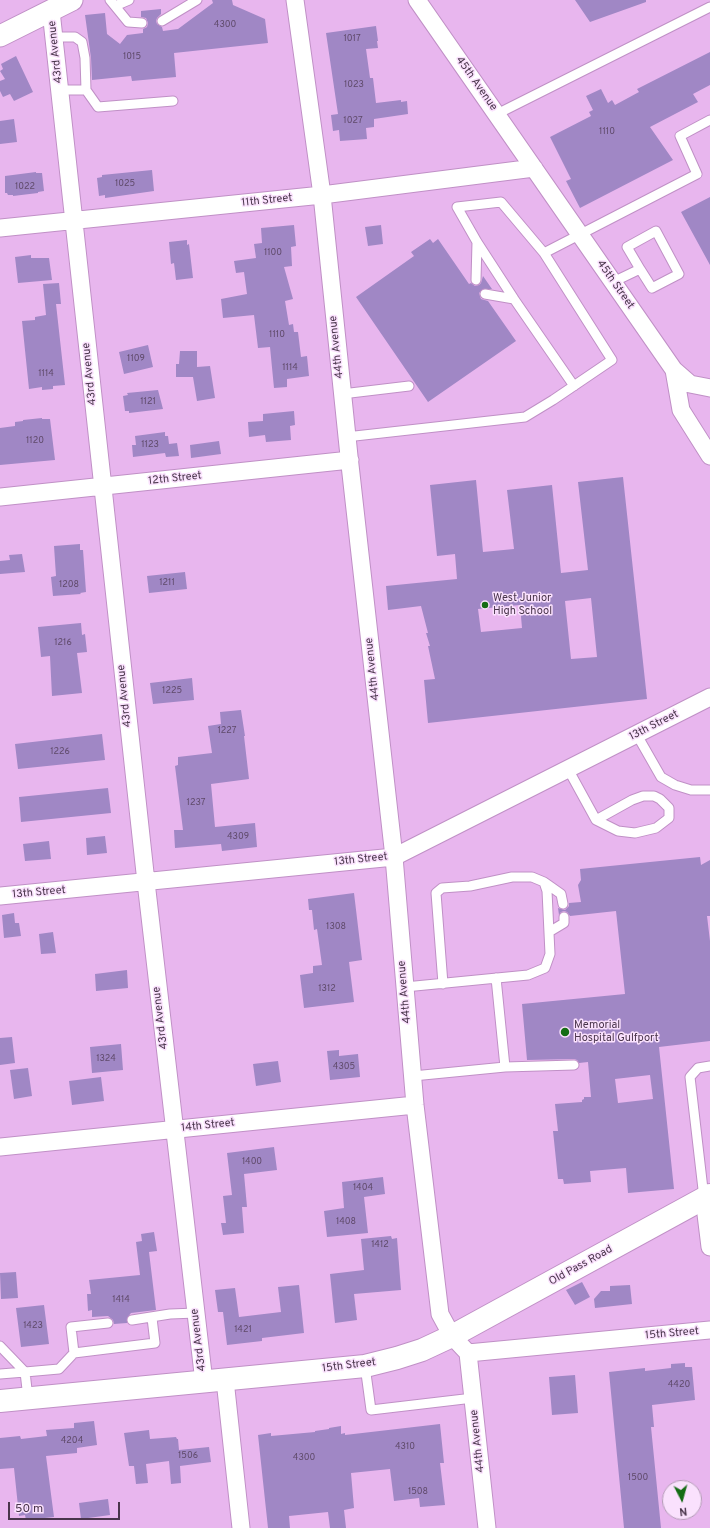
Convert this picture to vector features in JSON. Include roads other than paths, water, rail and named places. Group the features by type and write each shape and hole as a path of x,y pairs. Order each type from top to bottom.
{"main road":[{"name":"Old Pass Road","path":"452,1336 707,1197"},
{"name":"15th Street","path":"0,1401 365,1366 422,1350 452,1336"}],"street":[{"path":"0,36 72,0"},
{"name":"44th Avenue","path":"295,0 322,195 346,437 350,460 394,857 415,1105 440,1314 452,1336"},
{"name":"45th Avenue","path":"417,0 534,168"},
{"name":"43rd Avenue","path":"51,11 146,882 196,1313 214,1381 241,1528"},
{"name":"11th Street","path":"0,228 322,195 534,168"},
{"name":"45th Street","path":"534,168 674,370 690,384 709,388"},
{"path":"674,370 682,410 710,456"},
{"name":"12th Street","path":"0,498 350,460"},
{"name":"13th Street","path":"0,896 394,857 710,697"},
{"name":"14th Street","path":"0,1147 415,1105"},
{"path":"707,1197 710,1247"},
{"name":"15th Street","path":"468,1353 710,1330"},
{"path":"452,1336 468,1353"},
{"name":"44th Avenue","path":"468,1353 487,1528"}],"lane":[{"path":"128,0 113,3 128,22 142,23"},
{"path":"162,21 197,0"},
{"path":"496,114 710,7"},
{"path":"54,36 75,37 82,42 85,58 86,90 98,107 173,101"},
{"path":"60,90 86,90"},
{"path":"544,253 697,174 680,136 710,120"},
{"path":"346,437 525,417 574,386 612,360 544,253 501,202 457,207 477,242 514,299 574,386"},
{"path":"656,231 679,274 652,288 640,269 627,247 656,231"},
{"path":"476,280 477,242"},
{"path":"613,282 640,269"},
{"path":"485,294 514,299"},
{"path":"342,394 409,386"},
{"path":"637,735 662,777 675,785 691,790 710,790"},
{"path":"568,770 596,820 618,831 635,833 656,828 669,818 669,808 660,799 654,796 643,796 632,800 596,820"},
{"path":"443,984 436,893 442,888 470,886 512,877 532,877 544,882 561,894 563,904"},
{"path":"405,987 514,977 528,975 544,968 550,954 547,891 544,882"},
{"path":"549,932 564,923 564,917"},
{"path":"496,978 505,1067"},
{"path":"413,1076 505,1067 574,1065"},
{"path":"707,1197 690,1078 698,1068 710,1066"},
{"path":"132,1320 170,1314 196,1313"},
{"path":"0,1374 59,1369 74,1353 154,1343 152,1318"},
{"path":"74,1353 71,1327 108,1323"},
{"path":"0,1346 25,1372 28,1398"},
{"path":"365,1366 371,1410 473,1398"}],"place":[{"name":"West Junior High School","path":"485,605"},
{"name":"Memorial Hospital Gulfport","path":"565,1032"}]}
